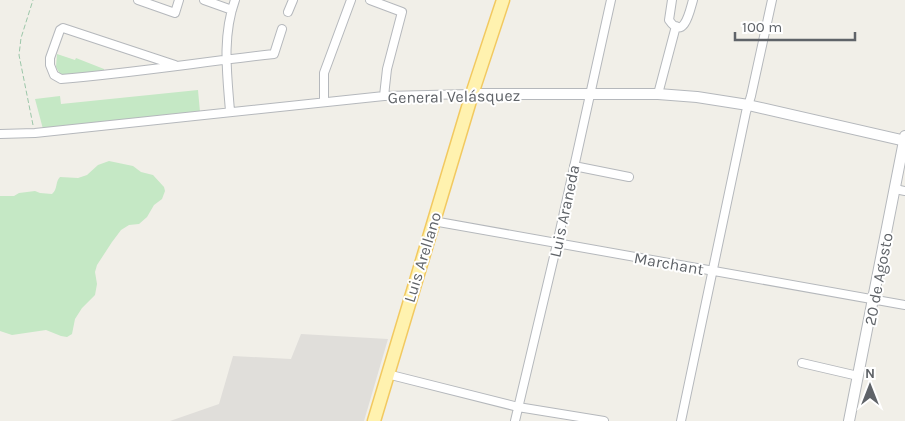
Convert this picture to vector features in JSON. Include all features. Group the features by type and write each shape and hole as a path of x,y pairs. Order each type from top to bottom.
{"main road":[{"name":"Luis Arellano","path":"374,421 502,0"}],"street":[{"path":"138,0 174,13 179,0"},
{"path":"204,0 232,10"},
{"path":"230,111 226,60 227,35 235,0"},
{"path":"288,12 293,0"},
{"path":"324,102 324,73 351,0"},
{"path":"370,0 402,12 387,70 384,96"},
{"name":"Luis Araneda","path":"515,421 557,244 611,0"},
{"path":"672,0 668,18 670,23 676,26 682,26 687,23 693,0"},
{"path":"681,421 772,0"},
{"path":"658,94 676,26"},
{"path":"175,65 63,28 59,33 50,59 54,75 61,79 166,68 175,65 274,54 282,29"},
{"path":"141,70 146,55"},
{"name":"General Velásquez","path":"0,134 35,133 384,96 658,94 697,97 748,105 905,139"},
{"name":"20 de Agosto","path":"849,421 874,299 900,190 905,139"},
{"path":"574,166 629,177"},
{"name":"Marchant","path":"433,222 905,305"},
{"path":"802,364 858,376"},
{"path":"387,374 518,407 604,421"}],"path":[{"path":"33,0 21,38 19,55 35,133"}],"shaded area":[{"path":"301,334 388,339 364,421 170,421 219,404 233,356 291,359"}],"green space":[{"path":"57,54 75,60 76,58 104,69 104,71 66,76 60,74 56,67"},
{"path":"198,90 200,112 43,129 35,99 60,96 61,104"},
{"path":"109,161 133,166 141,172 153,175 164,187 165,191 162,199 154,205 147,217 139,224 129,225 121,230 112,242 97,265 95,272 97,284 95,295 82,308 75,319 72,334 67,337 46,330 12,335 0,331 0,196 14,196 19,193 35,191 52,194 60,177 78,178 87,175 98,165"}]}
